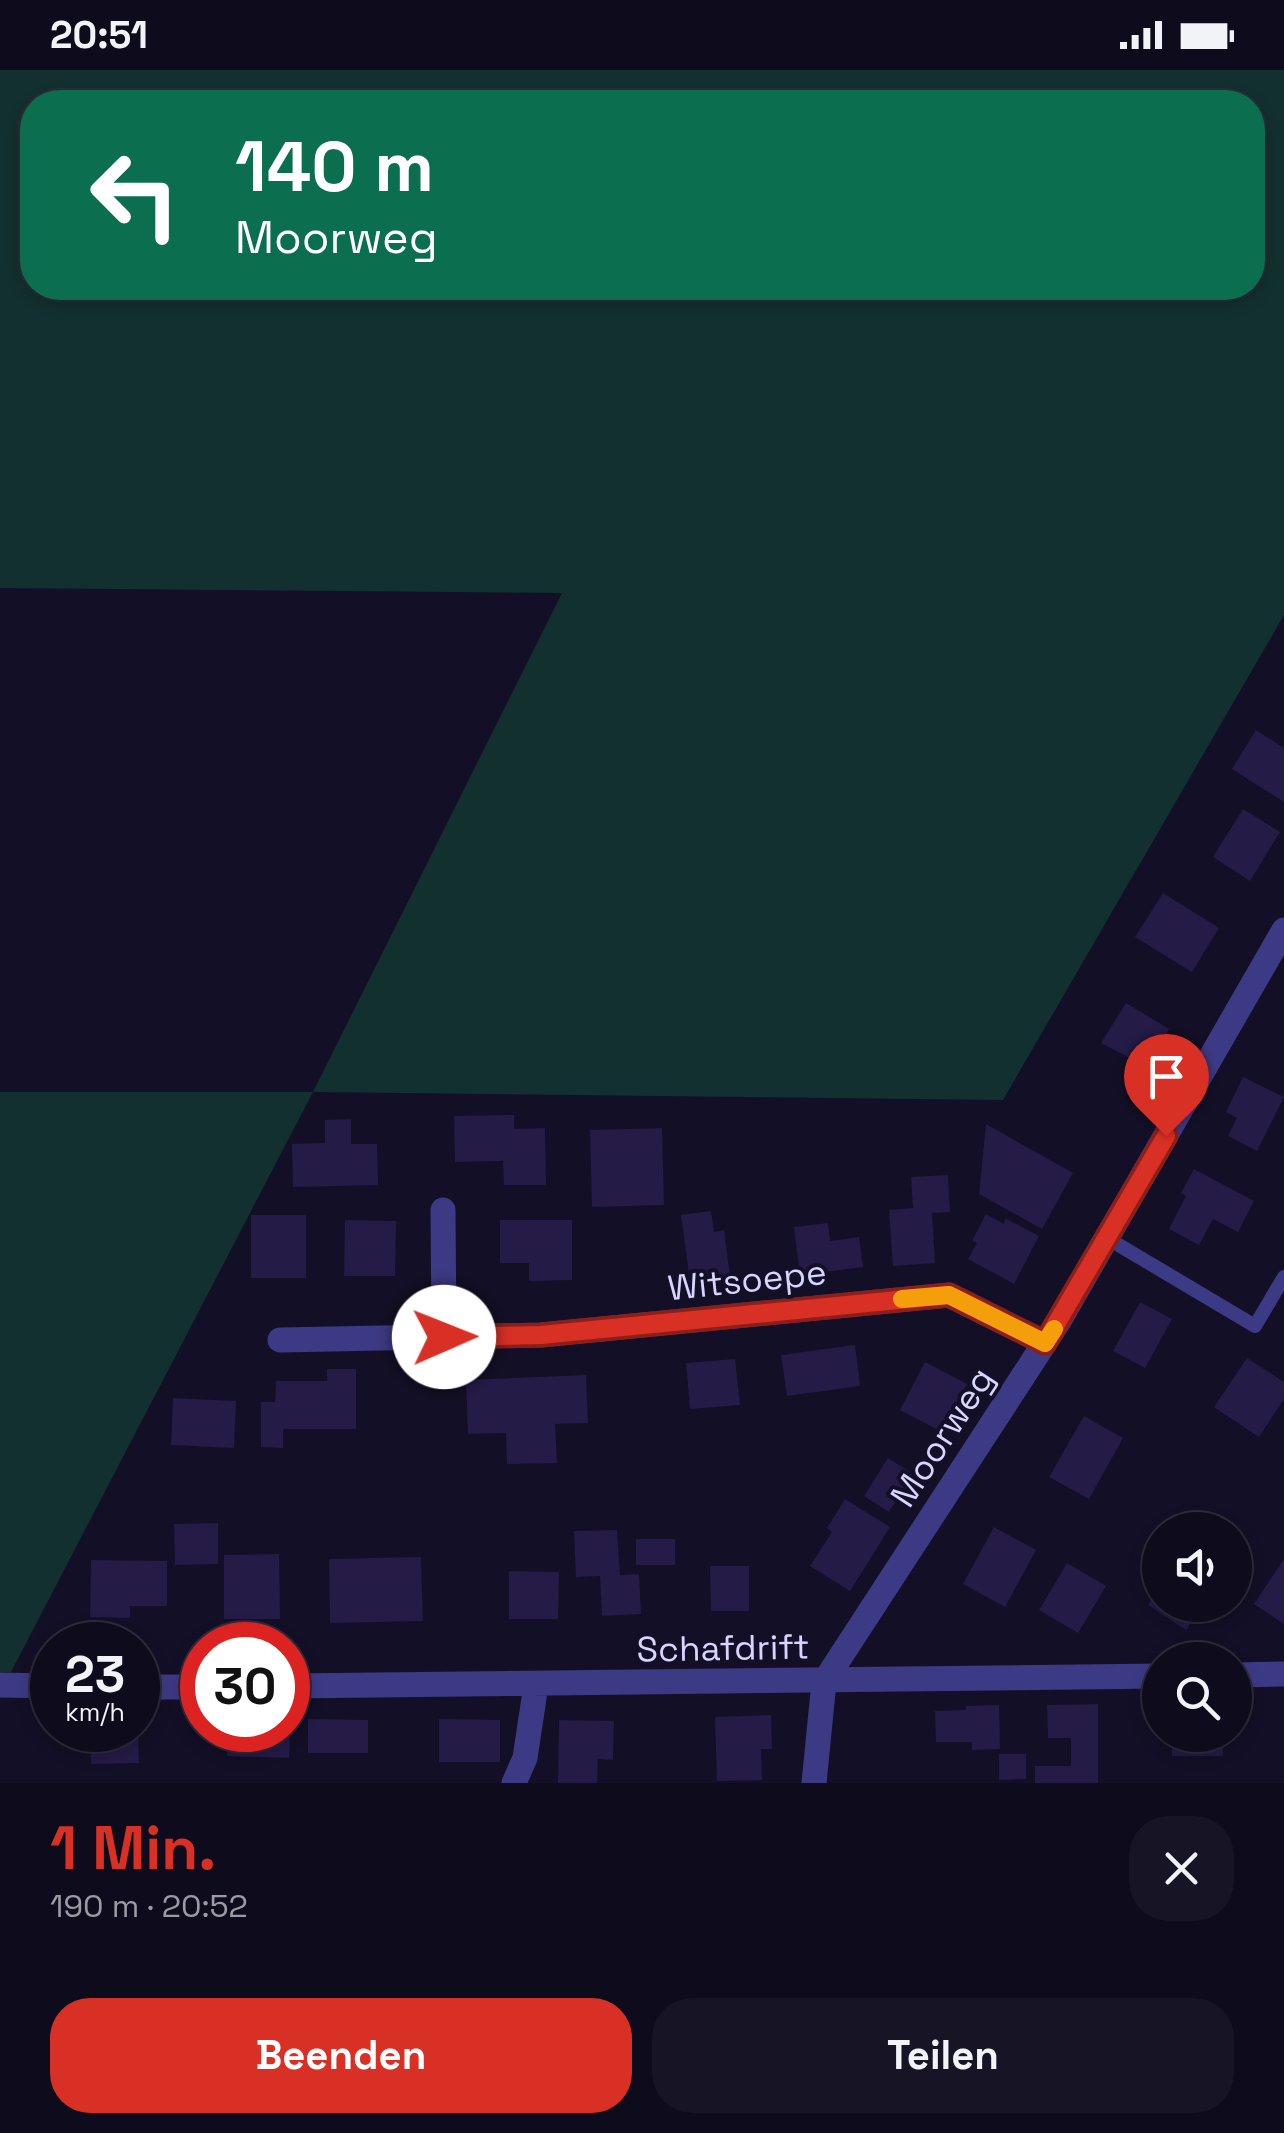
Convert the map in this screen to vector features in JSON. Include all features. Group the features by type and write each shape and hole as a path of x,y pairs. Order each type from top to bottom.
{"street":[{"name":"Moorweg","path":"814,1783 824,1682 1045,1343 1284,930"},
{"path":"443,1210 444,1337"},
{"name":"Witsoepe","path":"280,1340 541,1335 949,1295 1045,1343"},
{"path":"1252,1675 1284,1674"},
{"name":"Schafdrift","path":"310,1686 1142,1676"},
{"path":"0,1685 30,1686"},
{"path":"514,1783 525,1758 536,1685"}],"lane":[{"path":"1107,1238 1255,1326 1284,1278"}],"green space":[{"path":"0,70 1284,70 1284,615 1003,1100 313,1092 562,593 0,588"},
{"path":"0,1092 313,1092 37,1622 30,1622 30,1636 11,1672 0,1672"}],"building":[{"path":"1256,730 1284,748 1284,802 1232,769"},
{"path":"1243,809 1280,832 1250,881 1213,857"},
{"path":"1163,893 1219,928 1192,972 1135,937"},
{"path":"1126,1003 1169,1029 1147,1067 1101,1043"},
{"path":"1243,1077 1284,1097 1257,1151 1228,1136 1237,1118 1226,1112"},
{"path":"514,1115 514,1129 545,1128 546,1185 504,1185 503,1161 455,1162 454,1116"},
{"path":"351,1119 351,1144 377,1144 378,1185 293,1187 292,1144 325,1143 325,1120"},
{"path":"986,1124 1073,1173 1042,1229 979,1194"},
{"path":"662,1128 664,1205 592,1207 590,1130"},
{"path":"1194,1169 1254,1201 1238,1232 1213,1219 1199,1245 1169,1229"},
{"path":"948,1175 950,1212 932,1213 935,1263 893,1266 889,1210 913,1208 911,1177"},
{"path":"711,1211 714,1232 724,1230 730,1276 690,1281 681,1215"},
{"path":"986,1214 1004,1224 1005,1218 1039,1236 1014,1284 968,1259"},
{"path":"251,1215 306,1215 306,1278 251,1278"},
{"path":"345,1220 396,1221 395,1276 344,1276"},
{"path":"500,1220 572,1220 572,1280 529,1281 529,1263 500,1263"},
{"path":"828,1223 830,1241 859,1237 863,1267 800,1275 794,1227"},
{"path":"1140,1302 1172,1319 1145,1368 1113,1351"},
{"path":"855,1345 860,1386 787,1396 781,1355"},
{"path":"1247,1358 1284,1382 1284,1399 1259,1437 1214,1407"},
{"path":"735,1359 740,1405 690,1409 686,1363"},
{"path":"925,1362 967,1384 942,1432 900,1410"},
{"path":"327,1369 356,1369 356,1429 283,1429 283,1448 261,1447 261,1402 275,1402 276,1381 327,1381"},
{"path":"586,1375 588,1423 555,1424 557,1463 507,1464 506,1433 468,1434 466,1380"},
{"path":"173,1398 236,1401 234,1448 171,1445"},
{"path":"1084,1416 1123,1438 1089,1499 1049,1477"},
{"path":"888,1458 913,1474 889,1512 864,1496"},
{"path":"845,1499 890,1527 850,1591 810,1566 832,1532 827,1528"},
{"path":"218,1523 218,1564 175,1565 174,1524"},
{"path":"994,1527 1036,1550 1005,1607 963,1584"},
{"path":"617,1530 620,1575 639,1574 641,1614 602,1616 600,1576 576,1577 574,1531"},
{"path":"636,1539 675,1539 675,1565 636,1565"},
{"path":"279,1554 280,1619 224,1619 224,1555"},
{"path":"421,1557 423,1621 330,1623 329,1559"},
{"path":"1284,1559 1284,1624 1254,1604"},
{"path":"91,1560 167,1561 167,1606 130,1606 130,1618 90,1617"},
{"path":"1067,1563 1106,1586 1078,1633 1039,1610"},
{"path":"710,1566 749,1566 749,1611 711,1611"},
{"path":"509,1571 559,1572 558,1619 509,1619"},
{"path":"1174,1622 1191,1622 1186,1630"},
{"path":"1098,1704 1098,1783 1035,1783 1035,1766 1071,1766 1071,1738 1048,1738 1047,1705"},
{"path":"999,1705 1000,1749 972,1750 972,1742 936,1742 935,1711"},
{"path":"771,1715 772,1749 761,1749 762,1780 717,1781 715,1717"},
{"path":"310,1719 368,1720 368,1753 308,1753"},
{"path":"439,1719 500,1720 500,1762 439,1762"},
{"path":"559,1720 614,1721 613,1760 598,1759 597,1783 558,1783"},
{"path":"91,1752 139,1752 139,1763 91,1764"},
{"path":"227,1752 289,1752 289,1758 227,1756"},
{"path":"1172,1752 1223,1752 1223,1756 1172,1756"},
{"path":"999,1754 1026,1754 1026,1779 999,1780"}],"slow traffic":[{"path":"902,1299 949,1295 1045,1343 1054,1329"}],"route":[{"path":"444,1337 541,1335 949,1295 1045,1343 1166,1136"}]}
